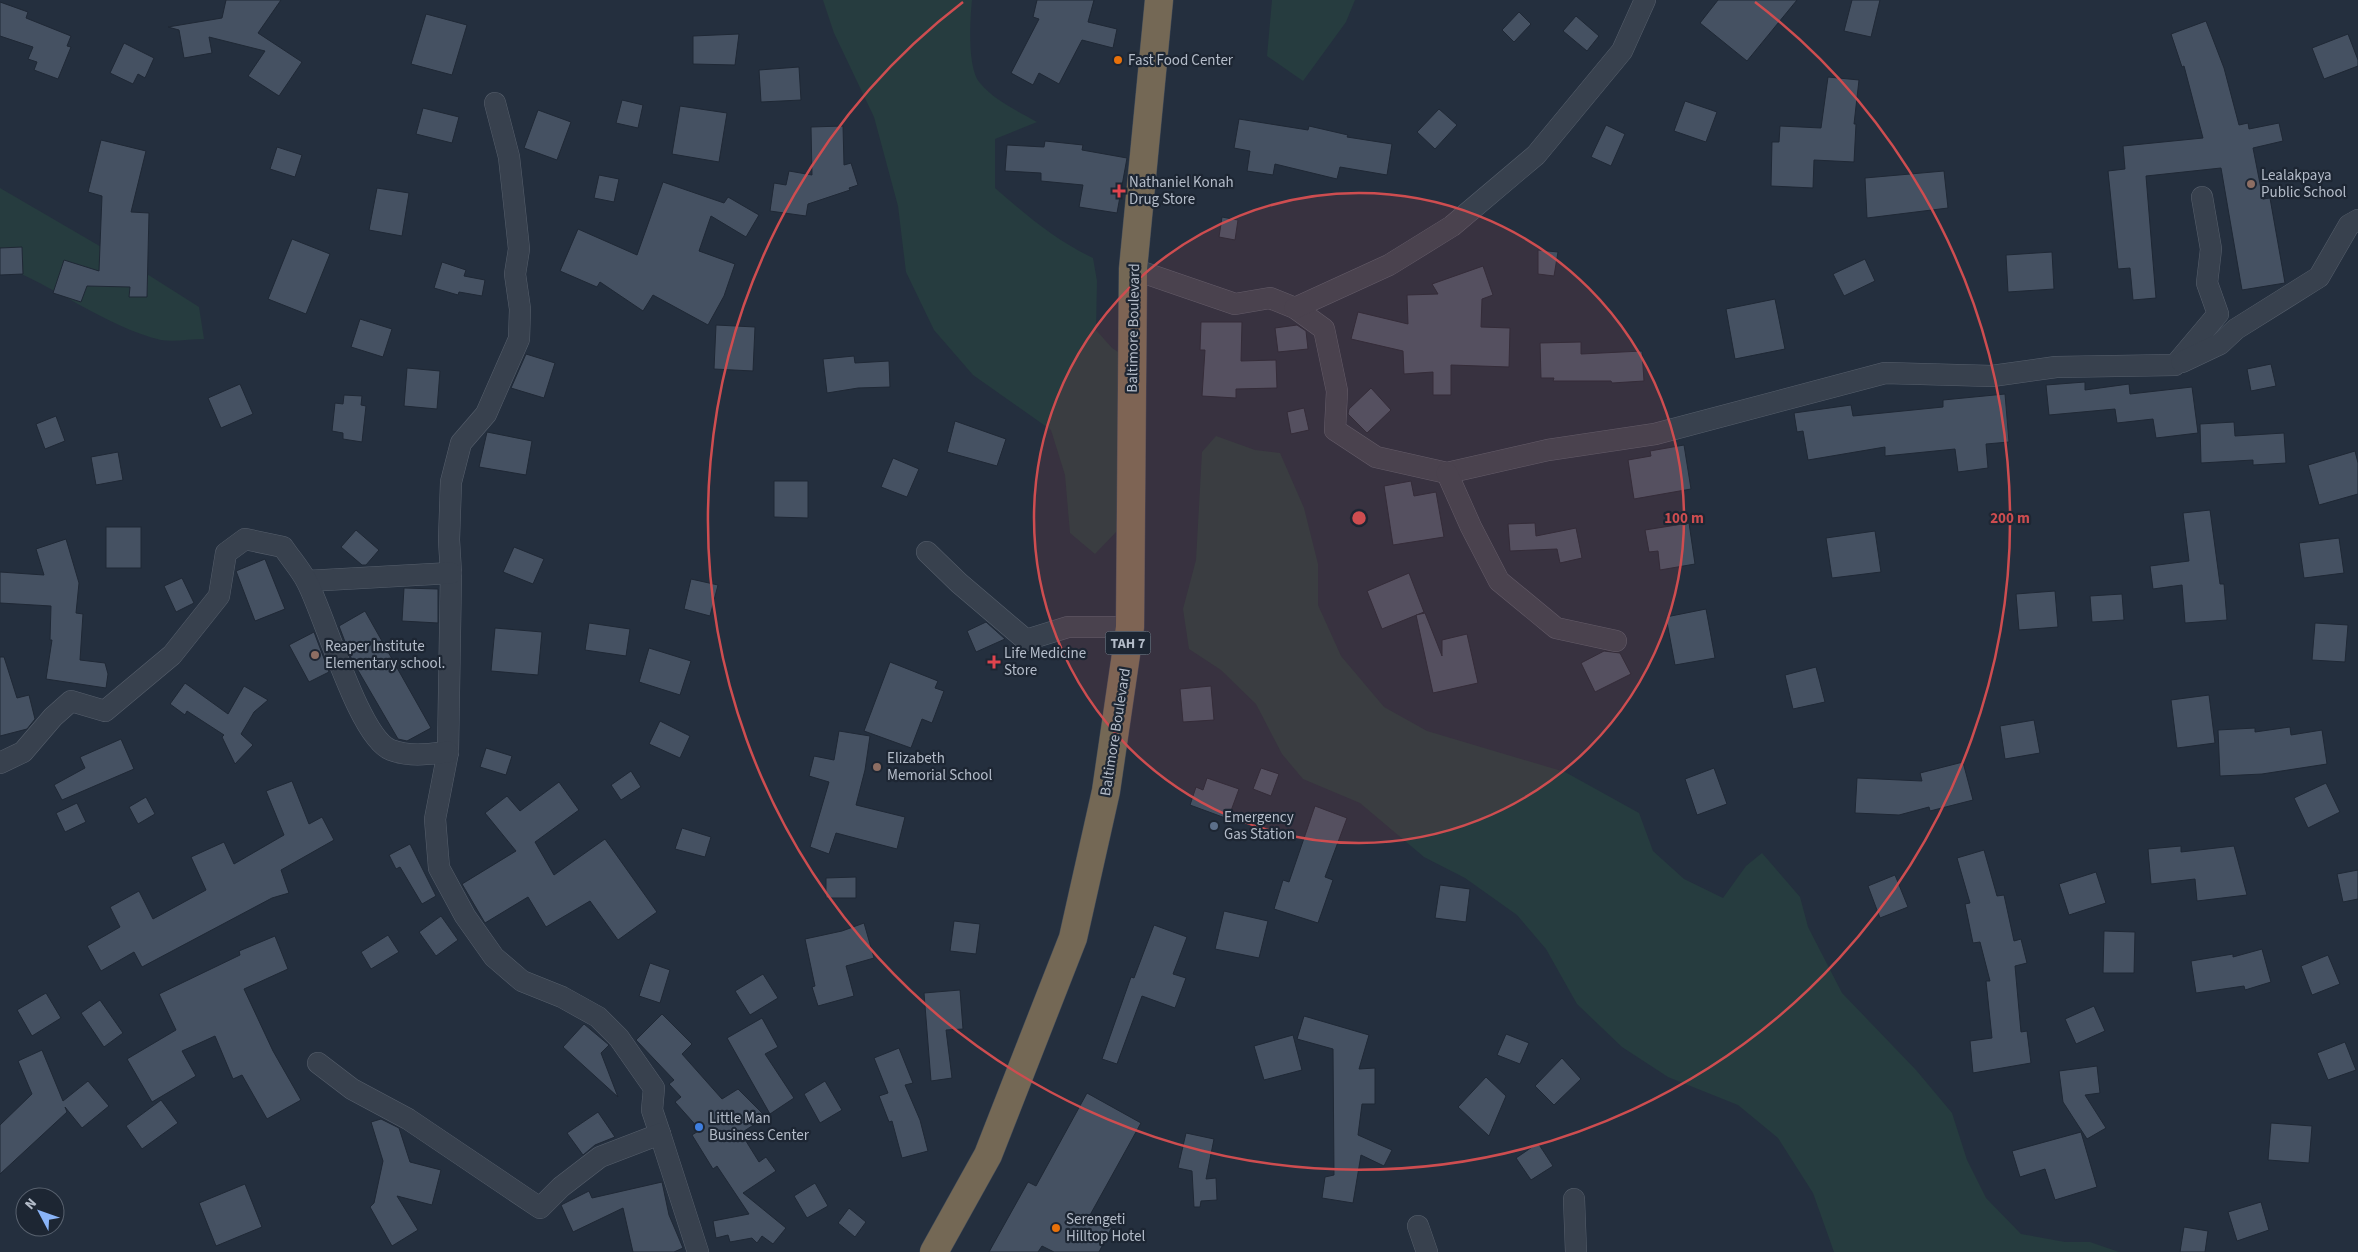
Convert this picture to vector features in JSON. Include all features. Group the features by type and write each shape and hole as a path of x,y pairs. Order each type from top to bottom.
{"highway":[{"name":"Baltimore Boulevard","path":"934,1252 988,1155 1073,938 1106,791 1130,627 1133,269 1159,0"}],"street":[{"path":"1295,308 1390,265 1452,226 1536,155 1622,51 1645,0"},
{"path":"494,103 508,157 519,249 515,274 520,310 519,339 486,414 460,443 451,482 448,752 435,819 440,868 465,916 494,957 522,981 562,997 598,1017 619,1038 654,1088 652,1110 698,1252"},
{"path":"2175,365 2218,314 2207,283 2211,249 2202,197"},
{"path":"1133,269 1235,304 1270,298 1295,308 1324,329 1337,391 1335,430 1376,457 1447,473 1548,450 1655,434 1886,373 1992,376 2056,367 2175,365 2220,344 2236,329 2319,277 2349,225 2358,220"},
{"path":"1447,473 1471,527 1499,581 1556,628 1616,641"},
{"path":"0,763 23,752 53,717 72,701 105,711 172,655 218,596 226,553 245,539 283,547 307,581 348,686 368,727 390,750 422,755 448,752"},
{"path":"927,552 959,583 1026,640 1068,627 1130,627"},
{"path":"307,581 451,574"},
{"path":"318,1063 352,1089 408,1119 540,1208 561,1187 600,1157 660,1134"},
{"path":"1574,1199 1576,1252"},
{"path":"1418,1226 1427,1252"}],"green space":[{"path":"823,0 972,0 970,43 976,76 980,83 993,95 1037,122 995,139 995,188 1053,235 1093,258 1097,281 1096,330 1112,348 1143,368 1137,510 1095,554 1070,533 1065,475 1051,430 973,375 934,330 906,272 898,206 874,117 834,33"},
{"path":"1272,0 1355,0 1346,22 1303,81 1267,56"},
{"path":"0,188 139,269 199,307 204,339 166,341 141,334 120,326 40,283 0,265"},
{"path":"1216,436 1255,450 1280,453 1304,508 1318,564 1318,605 1341,656 1384,707 1427,731 1565,772 1639,813 1653,851 1684,879 1723,898 1746,866 1762,853 1800,897 1808,927 1842,993 1916,1070 1952,1113 1967,1160 1986,1198 2021,1234 2065,1242 2090,1242 2119,1252 1834,1252 1813,1193 1778,1138 1738,1105 1668,1077 1622,1047 1577,1004 1546,949 1517,915 1465,878 1424,857 1360,803 1303,779 1282,754 1256,704 1221,670 1189,649 1183,609 1196,560 1202,452"}],"building":[{"path":"226,0 281,0 258,33 302,62 279,96 248,76 265,51 209,37 212,53 184,58 179,30 168,27 222,18"},
{"path":"1037,0 1094,0 1088,22 1117,29 1113,48 1082,40 1059,84 1039,73 1033,85 1011,73 1039,19 1033,17"},
{"path":"1718,0 1797,0 1747,61 1700,23"},
{"path":"1852,0 1880,0 1871,37 1844,31"},
{"path":"0,2 28,12 26,18 71,36 67,46 71,47 58,79 34,70 37,62 28,59 33,47 0,36"},
{"path":"1519,12 1531,24 1514,42 1502,30"},
{"path":"426,14 467,25 452,75 411,64"},
{"path":"1576,16 1599,36 1587,51 1563,31"},
{"path":"2206,21 2224,68 2239,125 2248,123 2249,129 2279,123 2283,141 2253,148 2263,199 2270,198 2285,283 2242,290 2221,168 2146,176 2156,298 2133,300 2130,268 2118,269 2108,171 2125,169 2123,146 2203,138 2184,66 2182,67 2171,34"},
{"path":"739,34 735,65 693,64 693,36"},
{"path":"2348,34 2358,60 2358,66 2324,79 2312,48"},
{"path":"124,43 154,58 145,78 138,74 133,84 110,73"},
{"path":"799,67 801,100 761,102 759,70"},
{"path":"1828,77 1859,80 1854,124 1856,124 1854,162 1814,160 1813,188 1771,186 1772,142 1779,142 1780,126 1821,128"},
{"path":"622,100 643,105 638,128 616,123"},
{"path":"1685,101 1717,112 1706,142 1674,131"},
{"path":"680,106 727,113 719,162 672,154"},
{"path":"423,108 459,117 452,143 416,134"},
{"path":"1439,109 1457,125 1435,149 1417,132"},
{"path":"538,110 571,122 557,160 524,148"},
{"path":"1239,119 1308,130 1309,126 1348,135 1347,137 1392,144 1387,175 1340,167 1337,179 1275,164 1273,175 1247,171 1250,151 1234,148"},
{"path":"1606,125 1625,134 1611,166 1591,157"},
{"path":"843,126 844,165 851,163 858,185 849,188 850,190 808,204 806,216 770,211 774,183 786,185 789,171 812,175 811,127"},
{"path":"101,140 146,151 131,212 149,213 147,297 129,297 130,287 87,286 81,302 53,293 64,260 99,271 102,196 88,192"},
{"path":"1045,141 1083,145 1082,150 1127,158 1117,213 1079,207 1083,185 1041,181 1041,173 1005,171 1007,145 1044,147"},
{"path":"277,147 302,155 295,177 270,169"},
{"path":"1944,171 1948,208 1867,218 1865,178"},
{"path":"599,175 619,179 614,202 594,198"},
{"path":"663,182 724,203 728,197 759,215 746,237 711,216 699,251 735,264 724,296 708,325 653,295 643,311 600,282 597,287 560,271 578,229 637,255"},
{"path":"377,188 409,193 402,236 369,230"},
{"path":"1222,217 1238,220 1235,240 1219,237"},
{"path":"292,239 330,254 306,314 268,299"},
{"path":"22,247 23,274 0,275 0,248"},
{"path":"1538,250 1558,252 1554,276 1538,274"},
{"path":"2052,252 2054,289 2008,292 2006,255"},
{"path":"1865,259 1875,281 1844,296 1833,274"},
{"path":"442,262 466,270 464,276 485,280 482,296 459,292 458,295 434,288"},
{"path":"1483,266 1493,295 1482,299 1481,327 1510,328 1509,367 1451,365 1451,395 1433,395 1433,372 1404,374 1403,351 1351,339 1358,312 1408,324 1407,295 1438,294 1432,284"},
{"path":"1775,299 1785,349 1735,359 1726,309"},
{"path":"360,319 392,329 383,357 351,347"},
{"path":"1201,322 1242,322 1241,361 1276,360 1277,388 1236,389 1236,398 1202,396 1205,350 1200,350"},
{"path":"716,325 755,327 753,371 714,369"},
{"path":"1297,325 1306,331 1308,349 1278,352 1275,328"},
{"path":"1581,342 1581,354 1642,351 1644,381 1612,383 1611,381 1553,381 1554,378 1541,378 1540,343"},
{"path":"526,354 555,363 544,398 511,388"},
{"path":"854,356 855,363 889,361 890,387 858,388 827,393 823,359"},
{"path":"2271,364 2276,386 2251,391 2247,369"},
{"path":"407,368 440,371 437,409 404,406"},
{"path":"2085,382 2085,390 2129,384 2130,394 2192,387 2198,433 2156,438 2153,419 2117,423 2115,409 2049,415 2046,385"},
{"path":"240,384 253,414 221,428 208,398"},
{"path":"1371,388 1391,410 1367,433 1348,414 1349,409"},
{"path":"2005,394 2009,442 1986,444 1988,468 1958,472 1955,449 1885,456 1885,447 1808,460 1803,431 1797,432 1794,413 1851,405 1853,416 1943,407 1943,400"},
{"path":"344,395 362,396 361,405 366,406 362,442 343,439 343,433 332,431 335,403 343,404"},
{"path":"1304,408 1309,430 1291,434 1287,412"},
{"path":"56,416 65,441 45,449 36,424"},
{"path":"955,421 1006,439 997,466 947,452"},
{"path":"2234,422 2235,436 2284,433 2286,463 2253,465 2253,460 2201,463 2200,424"},
{"path":"487,432 532,441 526,475 479,467"},
{"path":"1684,445 1691,489 1634,499 1628,460 1651,456 1650,451"},
{"path":"2355,451 2358,463 2358,494 2319,505 2308,465"},
{"path":"118,452 123,480 96,485 91,457"},
{"path":"893,458 919,469 907,497 881,487"},
{"path":"774,481 808,481 808,518 774,517"},
{"path":"1411,481 1414,496 1436,492 1444,537 1393,545 1384,486"},
{"path":"2210,510 2220,584 2224,584 2227,620 2185,623 2182,585 2153,589 2150,566 2189,561 2183,513"},
{"path":"1535,523 1536,536 1576,528 1582,558 1560,563 1557,549 1510,551 1508,524"},
{"path":"1689,523 1695,564 1660,570 1658,551 1649,552 1645,530"},
{"path":"106,527 141,527 141,568 106,568"},
{"path":"356,530 379,550 366,565 362,565 341,547"},
{"path":"1875,531 1881,572 1832,578 1826,538"},
{"path":"2339,538 2344,573 2304,578 2299,543"},
{"path":"66,539 79,583 76,613 83,614 80,660 105,663 108,674 106,688 46,679 52,640 50,640 51,606 0,603 0,572 44,575 36,549"},
{"path":"514,547 544,559 533,584 503,572"},
{"path":"265,559 285,609 255,621 236,571"},
{"path":"1409,573 1424,612 1382,629 1367,591"},
{"path":"182,578 194,603 176,612 164,586"},
{"path":"691,579 718,585 710,616 684,609"},
{"path":"404,588 438,589 438,623 402,621"},
{"path":"2055,591 2058,627 2019,630 2016,594"},
{"path":"2122,594 2124,620 2092,622 2090,596"},
{"path":"1706,609 1715,658 1675,665 1666,617"},
{"path":"365,611 431,728 407,741 398,739 352,660 339,626"},
{"path":"1425,613 1442,656 1442,640 1467,634 1478,683 1433,693 1416,615"},
{"path":"986,622 1005,639 976,652 967,631"},
{"path":"589,623 630,629 626,656 585,650"},
{"path":"2315,623 2348,625 2345,662 2312,660"},
{"path":"495,628 542,632 538,675 491,671"},
{"name":"Reaper Institute Elementary school.","path":"314,632 329,672 309,682 289,645"},
{"path":"649,648 691,661 680,695 639,682"},
{"path":"1604,651 1620,653 1631,674 1595,692 1581,663"},
{"path":"0,657 4,657 17,698 29,695 35,719 27,729 0,736"},
{"path":"890,662 938,681 935,688 944,691 932,723 922,719 911,748 864,731"},
{"path":"1816,667 1825,702 1793,709 1785,675"},
{"path":"185,683 228,714 244,686 268,700 254,712 241,734 253,745 235,764 222,737 224,735 187,711 185,715 170,704"},
{"path":"1211,686 1214,720 1183,722 1180,689"},
{"path":"2209,695 2215,743 2177,748 2171,700"},
{"path":"2034,720 2040,753 2005,759 2000,726"},
{"path":"660,721 690,736 680,758 649,744"},
{"path":"2290,727 2291,735 2322,730 2327,764 2262,774 2220,776 2218,730 2255,728 2255,732"},
{"path":"839,731 870,736 865,770 856,805 905,817 897,849 836,833 829,854 810,847 829,782 809,776 814,756 834,760"},
{"path":"121,739 134,769 62,800 54,785 85,768 80,757"},
{"path":"486,748 512,756 506,775 480,767"},
{"path":"1963,762 1973,800 1930,811 1929,807 1899,815 1855,813 1857,778 1922,781 1920,773"},
{"path":"1261,768 1279,774 1271,796 1253,789"},
{"path":"1714,768 1727,804 1697,815 1685,779"},
{"path":"631,771 641,787 621,800 611,785"},
{"path":"1207,778 1239,789 1228,819 1190,805 1196,787 1203,790"},
{"path":"292,781 309,824 322,817 334,840 281,870 289,893 272,898 142,967 134,952 101,971 87,946 120,927 110,907 139,891 153,919 206,890 191,857 224,842 234,864 284,835 266,791"},
{"path":"559,782 579,810 535,842 554,875 605,839 657,912 618,940 590,901 546,927 528,897 485,923 462,884 516,851 485,813 507,796 520,811"},
{"path":"2326,783 2340,812 2308,828 2294,798"},
{"path":"146,797 155,814 138,824 129,807"},
{"path":"77,803 86,822 65,832 56,813"},
{"path":"1315,806 1347,818 1325,877 1333,880 1318,923 1274,909 1283,880 1289,882"},
{"path":"682,828 711,837 705,857 675,849"},
{"path":"410,844 436,896 422,904 400,867 396,869 389,855"},
{"path":"2181,846 2181,852 2234,846 2247,895 2197,901 2195,879 2151,884 2148,849"},
{"path":"1984,850 1997,896 2004,895 2014,941 2021,939 2027,963 2015,966 2021,1032 2027,1031 2031,1063 1973,1073 1970,1041 1992,1038 1986,981 1990,981 1980,942 1973,943 1965,904 1970,903 1957,858"},
{"path":"2358,870 2358,899 2343,902 2337,874"},
{"path":"2096,872 2106,903 2069,915 2059,884"},
{"path":"1895,875 1908,907 1880,918 1868,886"},
{"path":"856,877 856,898 826,898 826,878"},
{"path":"1440,885 1470,889 1466,922 1435,918"},
{"path":"1224,911 1268,921 1259,958 1215,949"},
{"path":"441,916 458,940 436,956 419,932"},
{"path":"954,921 980,924 976,954 950,951"},
{"path":"864,923 874,958 846,966 854,996 818,1006 812,987 815,986 805,939 842,931"},
{"path":"1154,925 1187,937 1173,974 1186,978 1175,1008 1142,996 1117,1064 1102,1059 1131,977 1134,978"},
{"path":"2104,931 2135,932 2134,973 2103,973"},
{"path":"388,935 399,952 371,969 361,952"},
{"path":"275,936 288,969 244,989 273,1051 301,1100 267,1119 242,1075 233,1079 215,1036 182,1051 196,1076 152,1102 127,1059 176,1030 159,994 240,955 239,951"},
{"path":"2262,949 2271,982 2245,990 2244,986 2196,993 2191,961 2233,954 2233,957"},
{"path":"2328,955 2340,984 2312,995 2301,966"},
{"path":"650,963 670,970 660,1003 639,996"},
{"path":"763,974 778,998 750,1015 735,991"},
{"path":"960,990 963,1029 946,1030 952,1078 931,1081 924,993"},
{"path":"46,993 61,1018 32,1036 17,1010"},
{"path":"100,1000 123,1033 104,1047 81,1013"},
{"path":"2094,1006 2105,1031 2076,1044 2065,1019"},
{"path":"662,1014 692,1044 682,1054 722,1099 738,1089 766,1117 741,1133 759,1162 766,1157 776,1171 743,1193 786,1228 773,1244 762,1236 757,1243 752,1238 730,1242 728,1235 716,1238 713,1221 749,1214 717,1166 713,1169 692,1135 700,1130 675,1102 681,1097 669,1084 674,1080 636,1040"},
{"path":"1304,1016 1369,1035 1359,1069 1375,1068 1375,1104 1362,1104 1358,1135 1392,1150 1384,1166 1361,1155 1353,1203 1322,1198 1325,1177 1334,1175 1333,1049 1297,1039"},
{"path":"762,1018 778,1047 765,1054 794,1098 770,1114 727,1038"},
{"path":"584,1024 609,1045 601,1053 618,1097 563,1047"},
{"path":"1506,1034 1529,1043 1520,1064 1497,1055"},
{"path":"1293,1035 1302,1070 1264,1080 1254,1046"},
{"path":"2345,1042 2356,1070 2328,1080 2317,1053"},
{"path":"899,1048 913,1083 905,1085 920,1120 928,1151 902,1158 892,1121 889,1122 879,1096 888,1093 874,1058"},
{"path":"42,1050 63,1101 88,1081 109,1106 82,1128 65,1107 67,1112 0,1174 0,1125 32,1094 18,1061"},
{"path":"1562,1058 1581,1079 1554,1105 1535,1086"},
{"path":"2097,1066 2100,1093 2085,1095 2106,1128 2087,1139 2063,1102 2059,1071"},
{"path":"1486,1077 1506,1096 1489,1136 1458,1107"},
{"path":"825,1081 842,1110 820,1123 804,1094"},
{"path":"1087,1093 1141,1123 1090,1215 1112,1227 1099,1252 1054,1252 1042,1246 1038,1252 989,1252 1028,1182 1036,1186"},
{"path":"161,1100 178,1123 142,1149 126,1126"},
{"path":"598,1112 615,1137 595,1145 583,1155 567,1133"},
{"path":"381,1119 399,1128 410,1162 441,1170 432,1205 397,1196 418,1230 392,1246 370,1207 374,1203 383,1161 371,1122"},
{"path":"2271,1123 2312,1126 2309,1163 2268,1160"},
{"path":"2081,1132 2097,1187 2055,1200 2045,1169 2020,1177 2012,1151"},
{"path":"1186,1133 1214,1139 1206,1179 1216,1178 1217,1200 1201,1201 1200,1207 1194,1207 1192,1171 1178,1168"},
{"path":"1538,1143 1553,1166 1531,1180 1516,1158"},
{"path":"662,1182 669,1215 683,1248 674,1252 633,1252 623,1208 573,1232 561,1205 589,1191 592,1198"},
{"path":"815,1183 828,1206 807,1218 794,1196"},
{"path":"245,1184 262,1227 216,1246 199,1203"},
{"path":"2261,1202 2269,1230 2237,1241 2228,1212"},
{"path":"849,1208 866,1222 855,1237 838,1223"},
{"path":"2184,1227 2208,1231 2205,1252 2180,1252"}],"place":[{"name":"Fast Food Center","path":"1118,60"},
{"name":"Lealakpaya Public School","path":"2251,184"},
{"name":"Nathaniel Konah Drug Store","path":"1119,191"},
{"name":"Reaper Institute Elementary school.","path":"315,655"},
{"name":"Life Medicine Store","path":"994,662"},
{"name":"Elizabeth Memorial School","path":"877,767"},
{"name":"Emergency Gas Station","path":"1214,826"},
{"name":"Little Man Business Center","path":"699,1127"},
{"name":"Serengeti Hilltop Hotel","path":"1056,1228"}]}
